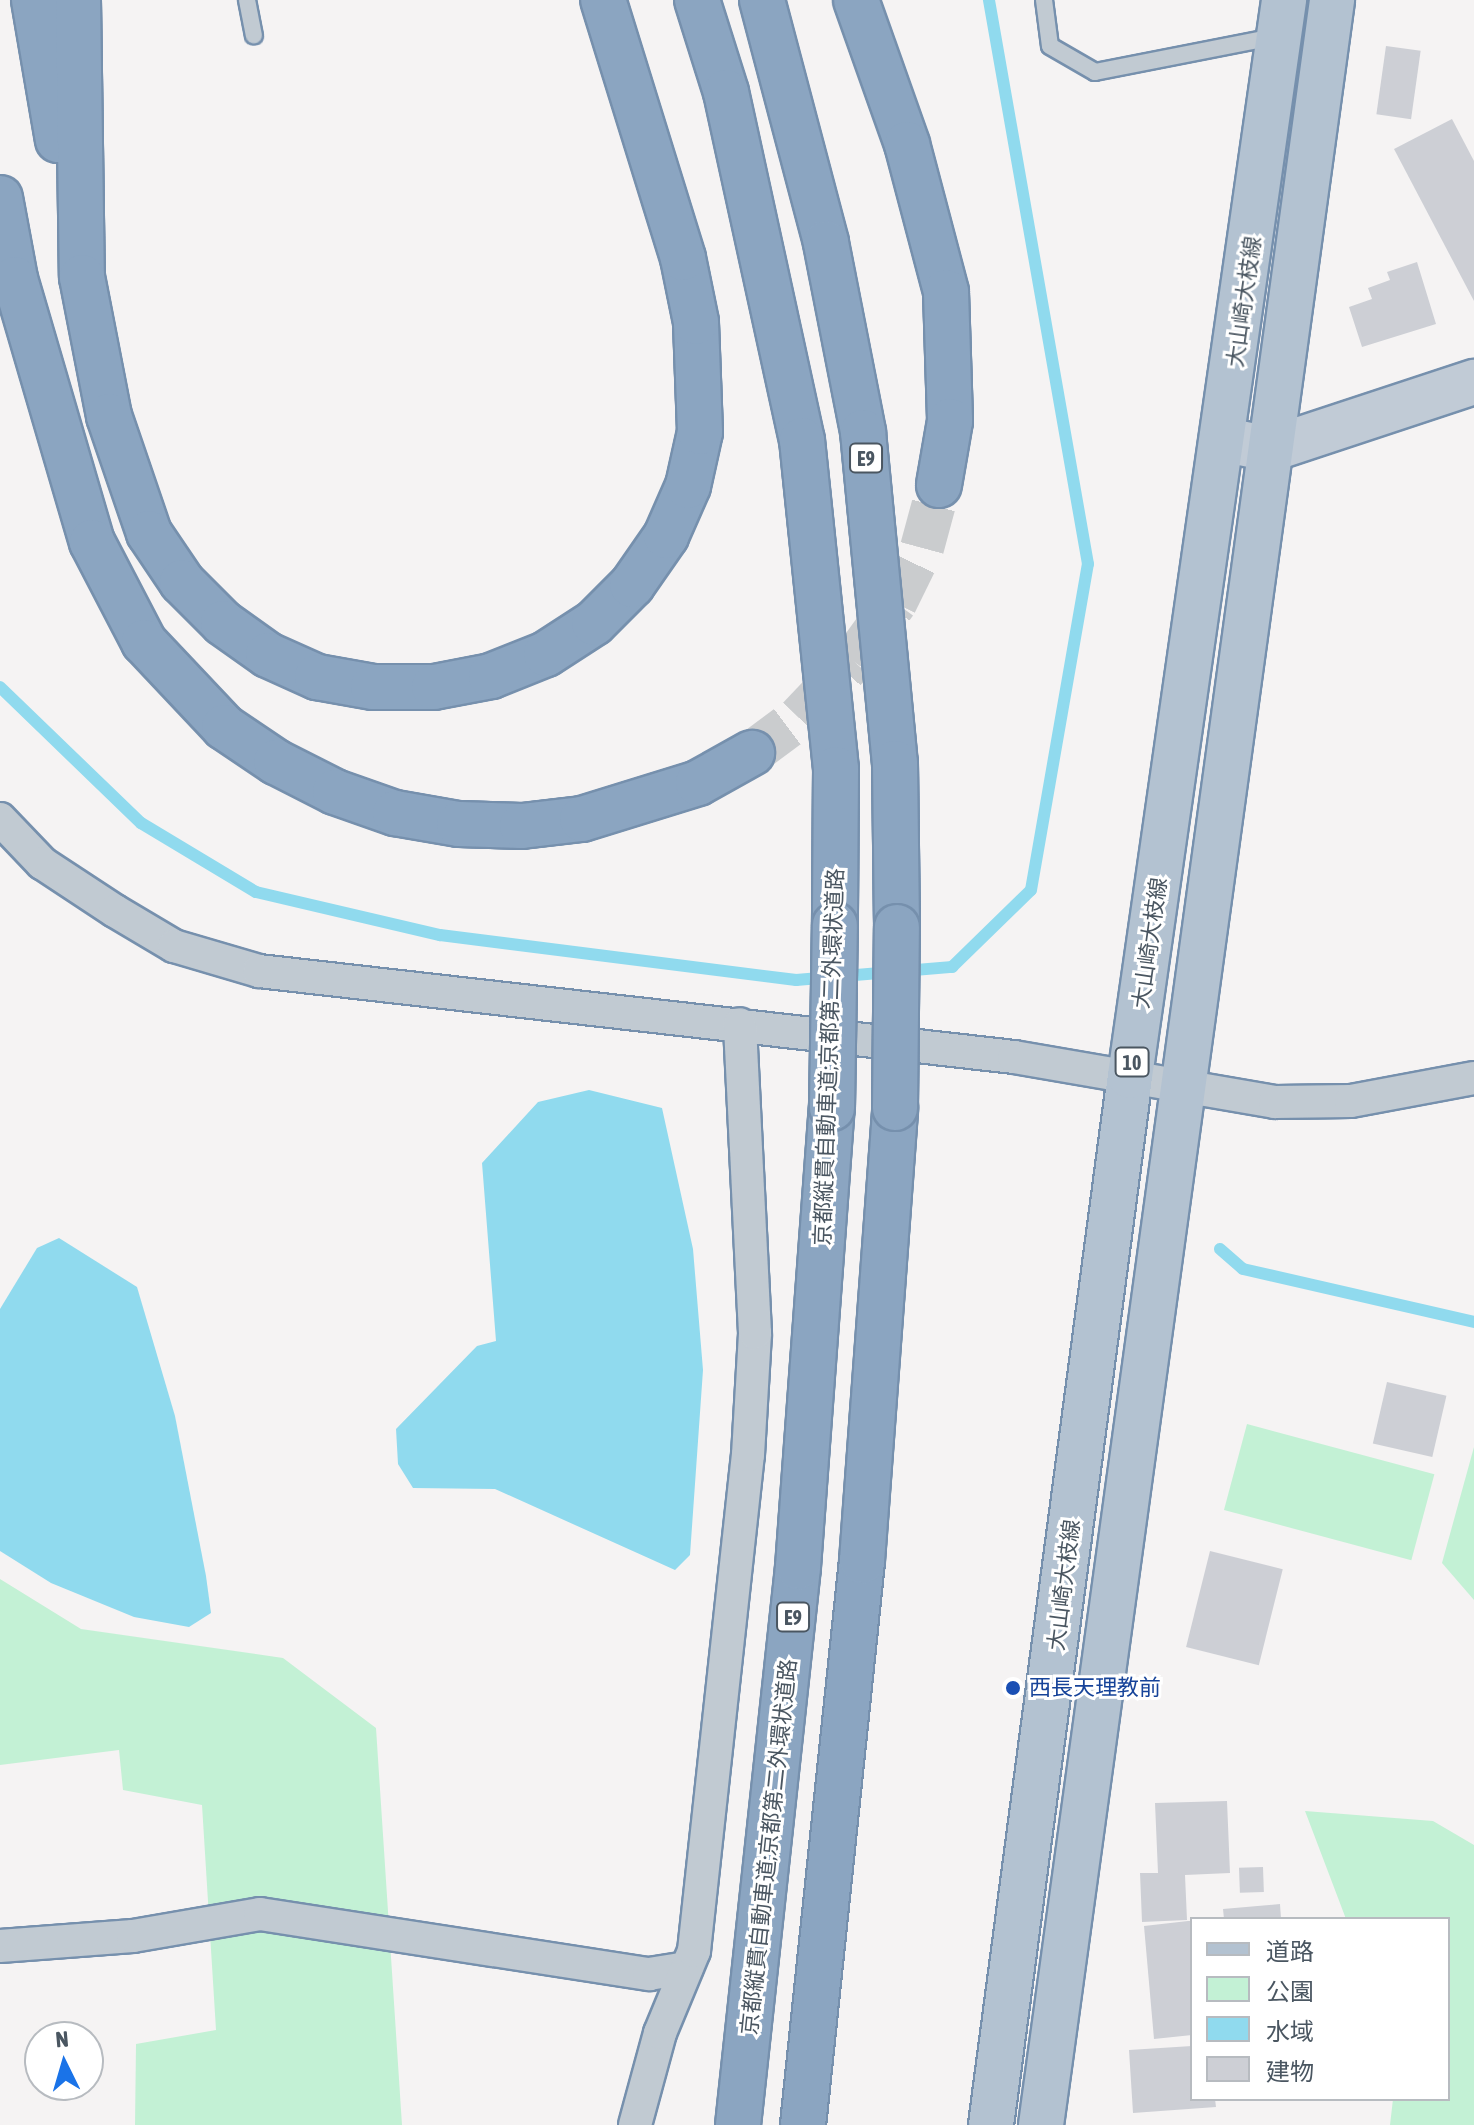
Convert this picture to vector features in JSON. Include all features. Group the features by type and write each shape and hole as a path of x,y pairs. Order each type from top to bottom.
{"highway":[{"path":"34,0 109,416 149,533 182,582 223,623 268,655 317,677 373,687 434,687 491,676 546,654 594,623 649,561 688,486 700,432 702,377 683,258 603,0"},
{"path":"78,0 82,277"},
{"name":"京都縦貫自動車道;京都第二外環状道路","path":"697,0 744,168 802,440 836,769 832,1108 798,1567 738,2125"},
{"name":"E9","path":"762,0 826,243 863,432 895,763 895,1108 862,1561 803,2125"},
{"path":"856,0 907,144 946,292 950,421 939,485"},
{"path":"0,198 15,279"},
{"path":"0,232 71,479 115,595 144,642 184,689 224,727 276,762 335,792 395,813 459,824 522,826 582,819 643,804 698,783 752,753"}],"main road":[{"name":"大山崎大枝線","path":"1041,2125 1332,0"},
{"name":"大山崎大枝線","path":"991,2125 1130,1076 1225,440 1282,18"}],"street":[{"path":"1225,440 1271,449 1474,382"},
{"path":"0,819 42,863 174,946 259,971 740,1024 1185,1084 1275,1102 1351,1101 1474,1078"},
{"path":"635,2125 660,2033 694,1951 750,1425 755,1333 740,1024"},
{"path":"0,1946 133,1936 260,1914 649,1974 687,1968"}],"lane":[{"path":"247,0 254,35"},
{"path":"1044,0 1050,46 1095,72 1282,18"}],"green space":[{"path":"1247,1424 1434,1474 1411,1560 1224,1510"},
{"path":"1474,1447 1474,1600 1442,1563"},
{"path":"0,1579 81,1629 283,1658 376,1728 402,2125 135,2125 136,2044 216,2030 202,1805 123,1790 119,1750 0,1765"},
{"path":"1305,1811 1433,1821 1474,1845 1474,2125 1390,2125 1393,2101 1450,2101 1450,1917 1345,1917"}],"water":[{"path":"589,1090 662,1108 693,1249 703,1370 690,1555 675,1570 495,1489 413,1488 398,1464 396,1429 477,1346 496,1341 482,1163 538,1102"},
{"path":"59,1238 137,1287 175,1416 206,1576 211,1613 189,1627 134,1617 51,1583 0,1551 0,1309 37,1248"}],"building":[{"path":"1386,46 1421,51 1411,119 1376,114"},
{"path":"1452,119 1474,161 1474,301 1394,149"},
{"path":"1417,262 1436,324 1362,347 1349,307 1372,299 1368,288 1390,280 1387,272"},
{"path":"1387,1382 1446,1396 1432,1457 1373,1443"},
{"path":"1210,1551 1283,1569 1259,1665 1186,1647"},
{"path":"1227,1801 1230,1873 1185,1875 1187,1920 1142,1922 1140,1873 1158,1873 1155,1803"},
{"path":"1263,1867 1264,1892 1240,1893 1239,1868"},
{"path":"1280,1904 1281,1917 1224,1917 1223,1909"},
{"path":"1190,1921 1190,2035 1154,2039 1144,1926"},
{"path":"1190,2046 1190,2101 1215,2101 1216,2107 1133,2113 1129,2050"}],"waterway":[{"path":"0,687 141,823 256,892 440,935 796,980 952,967 1031,890 1088,564 989,0"},
{"path":"1220,1249 1243,1269 1474,1322"}],"tunnel":[{"path":"752,753 799,718 853,661 895,603 922,548 939,485"}],"place":[{"name":"西長天理教前","path":"1013,1688"}]}
